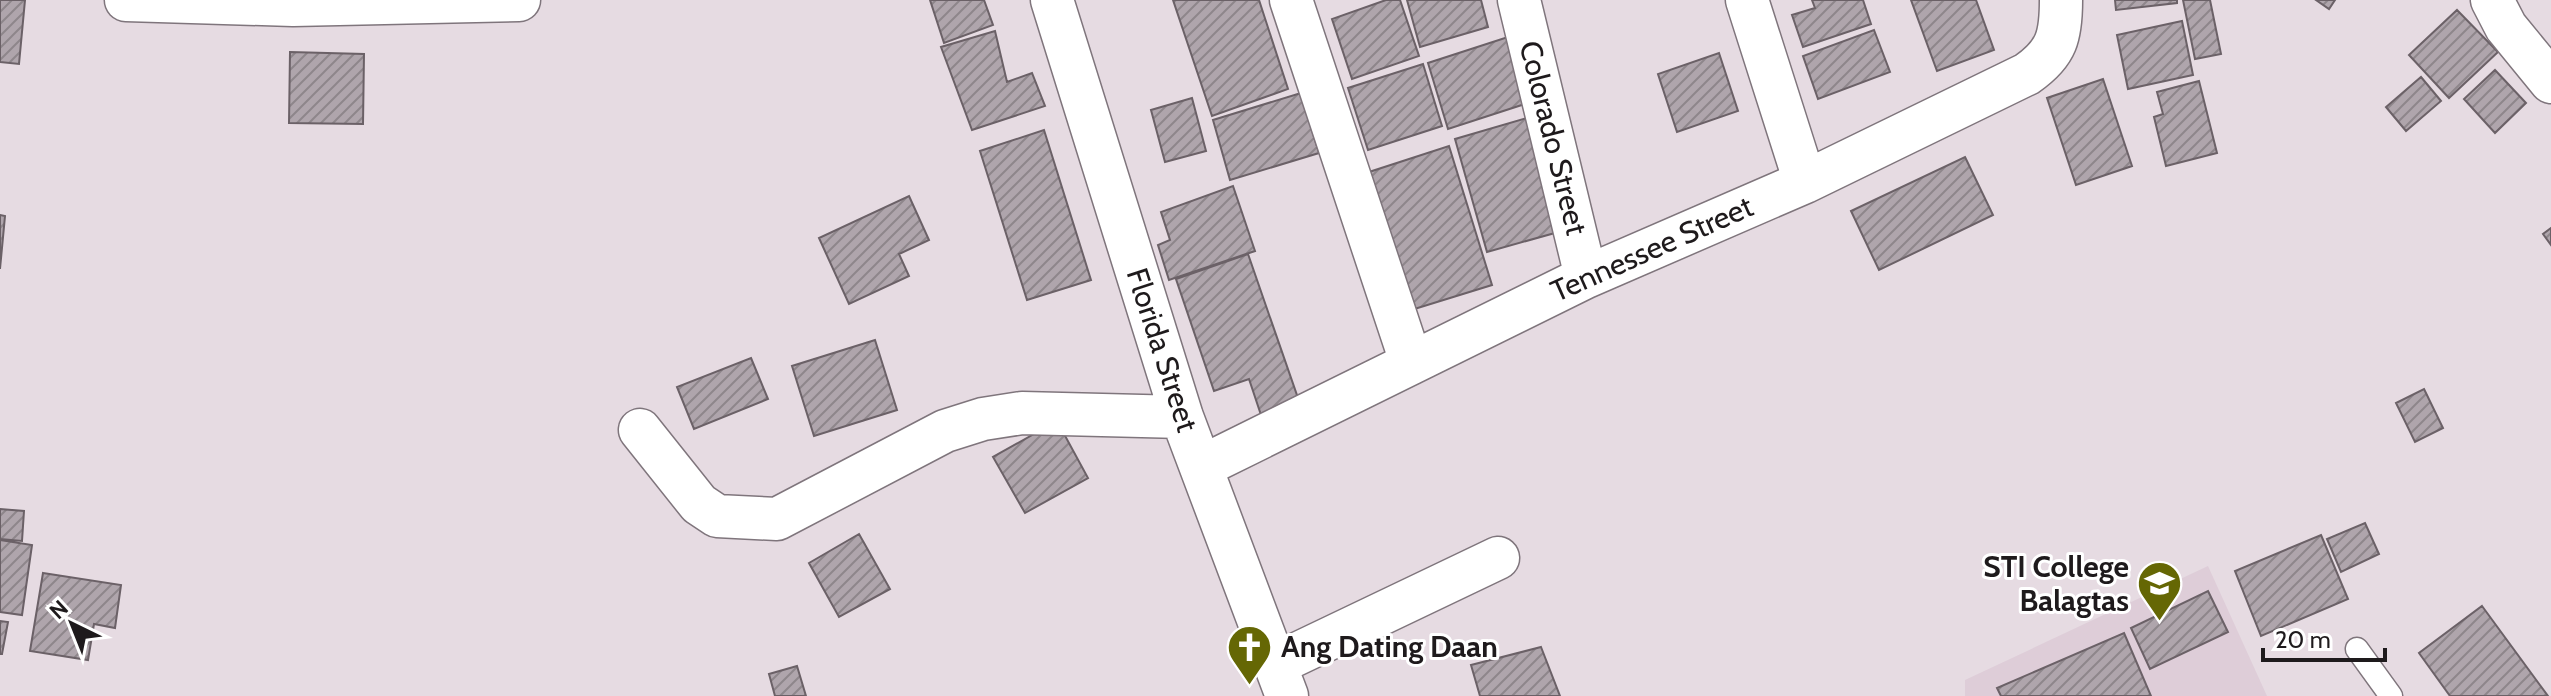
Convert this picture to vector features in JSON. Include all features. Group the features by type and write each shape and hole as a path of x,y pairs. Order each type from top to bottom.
{"street":[{"path":"126,0 517,0"},
{"name":"Florida Street","path":"1052,0 1182,417 1281,680"},
{"path":"1291,0 1411,362"},
{"name":"Colorado Street","path":"1519,0 1586,277"},
{"path":"1747,0 1805,182"},
{"name":"Tennessee Street","path":"1201,467 1586,277 1805,182 2027,74 2046,60 2056,44 2061,0"},
{"path":"2492,0 2506,27 2551,82"},
{"path":"640,430 699,504 717,516 777,519 945,431 983,419 1022,413 1182,417"},
{"path":"1281,680 1498,558"}],"lane":[{"path":"2357,649 2391,696"}],"shaded area":[{"name":"STI College Balagtas","path":"2208,566 2267,696 1965,696 1965,680"}],"building":[{"path":"0,0 25,0 19,64 0,62"},
{"path":"930,0 984,0 993,25 944,43"},
{"path":"1173,0 1259,0 1288,89 1212,116"},
{"path":"1386,0 1400,0 1419,56 1352,79 1332,19"},
{"path":"1407,0 1481,0 1488,27 1420,47"},
{"path":"1812,0 1863,0 1871,24 1803,47 1792,15 1815,8"},
{"path":"1911,0 1976,0 1994,50 1937,71"},
{"path":"2115,0 2177,0 2177,3 2116,10"},
{"path":"2183,0 2210,0 2221,54 2195,59"},
{"path":"2316,0 2335,0 2329,9"},
{"path":"2457,10 2498,52 2449,98 2409,55"},
{"path":"2182,21 2193,75 2128,89 2117,35"},
{"path":"1874,30 1890,72 1818,99 1803,56"},
{"path":"995,31 1007,82 1032,73 1045,106 972,130 941,47"},
{"path":"1508,37 1528,103 1448,129 1428,63"},
{"path":"290,52 364,54 363,124 289,123"},
{"path":"1719,53 1738,111 1677,132 1658,74"},
{"path":"1423,64 1442,126 1368,150 1348,88"},
{"path":"2495,70 2526,103 2495,133 2464,99"},
{"path":"2421,77 2441,101 2406,131 2386,107"},
{"path":"2103,79 2132,166 2076,185 2047,98"},
{"path":"2199,81 2217,153 2166,166 2154,117 2163,114 2157,92"},
{"path":"1301,93 1319,153 1230,180 1213,120"},
{"path":"1192,98 1206,151 1165,162 1151,110"},
{"path":"1530,117 1562,231 1487,252 1455,139"},
{"path":"1044,130 1091,280 1027,300 980,151"},
{"path":"1449,146 1492,285 1408,311 1366,173"},
{"path":"1965,157 1993,215 1879,270 1851,211"},
{"path":"1233,186 1255,251 1169,280 1158,245 1170,240 1161,212"},
{"path":"909,196 929,240 899,254 909,276 849,304 819,238"},
{"path":"0,215 5,216 0,269"},
{"path":"2551,228 2551,245 2543,234"},
{"path":"1248,254 1299,401 1261,415 1249,379 1214,391 1176,279"},
{"path":"875,340 897,410 814,436 792,366"},
{"path":"751,358 768,399 694,429 677,387"},
{"path":"2424,389 2443,428 2415,442 2396,403"},
{"path":"1057,421 1088,478 1025,513 993,457"},
{"path":"0,509 24,511 22,541 0,539"},
{"path":"2365,523 2379,554 2341,572 2327,539"},
{"path":"859,534 890,589 839,617 809,563"},
{"path":"2321,535 2348,599 2261,636 2235,571"},
{"path":"0,540 32,545 22,615 0,612"},
{"path":"43,573 121,585 115,628 94,624 88,660 30,651"},
{"path":"2208,591 2228,632 2150,669 2131,628"},
{"path":"2482,606 2548,696 2450,696 2419,653"},
{"path":"0,621 8,622 2,654 0,654"},
{"path":"2124,633 2151,696 2001,696 1997,688"},
{"path":"1541,647 1560,696 1480,696 1471,665"},
{"path":"797,666 806,696 775,696 769,674"}],"place":[{"name":"STI College Balagtas","path":"2160,623"},
{"name":"Ang Dating Daan","path":"1250,686"}]}
